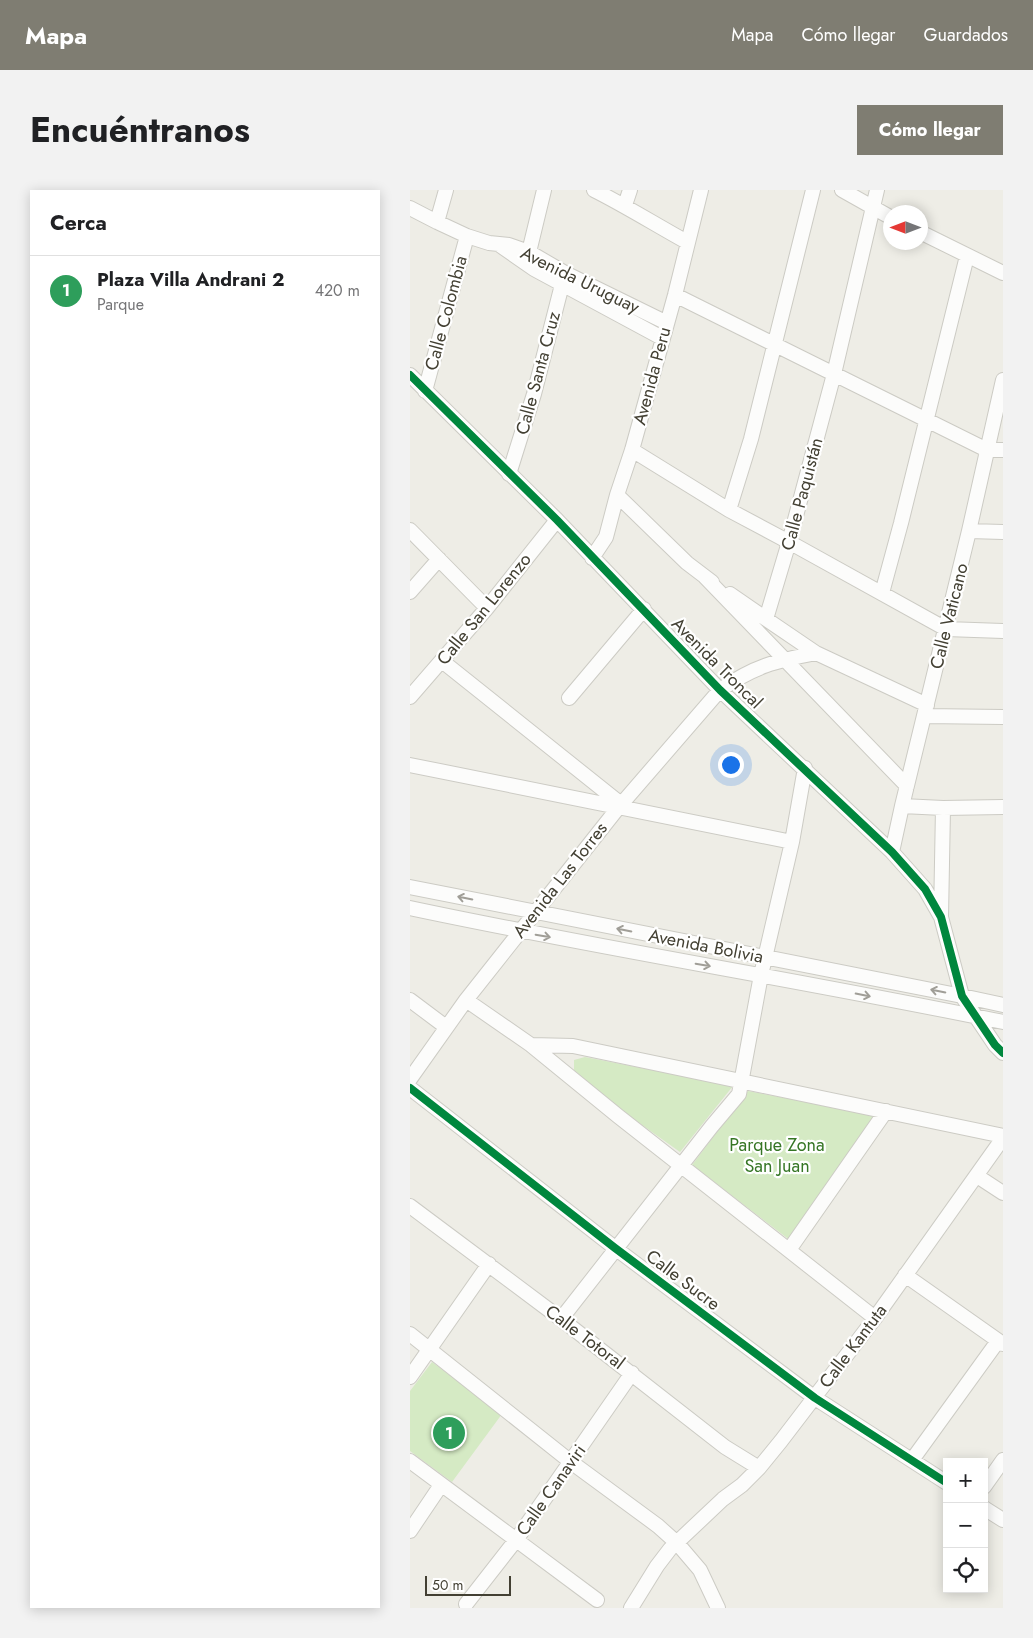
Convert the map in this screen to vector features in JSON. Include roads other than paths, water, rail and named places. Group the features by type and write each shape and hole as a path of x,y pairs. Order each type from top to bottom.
{"street":[{"path":"437,222 446,190"},
{"path":"529,252 544,190"},
{"path":"594,190 625,205 687,242"},
{"path":"625,205 630,190"},
{"name":"Avenida Peru","path":"592,558 606,537 632,450 675,295 701,190"},
{"path":"729,510 751,439 813,190"},
{"path":"842,190 883,214"},
{"name":"Calle Paquistán","path":"766,619 789,542 834,374 877,190"},
{"name":"Avenida Uruguay","path":"410,208 467,236 489,243 509,245 529,252 564,279 666,323"},
{"name":"Calle Colombia","path":"426,391 467,236"},
{"path":"928,236 1003,273"},
{"path":"498,244 527,265 564,279 662,338"},
{"path":"882,593 967,256"},
{"name":"Calle Santa Cruz","path":"510,474 534,394 564,279"},
{"path":"675,295 986,450 1003,450"},
{"name":"Avenida Troncal","path":"410,375 557,520 720,690 892,852 925,889 941,917 962,996"},
{"name":"Calle Vaticano","path":"892,852 970,531 986,450 1003,380"},
{"path":"632,450 729,510 946,629 1003,631"},
{"path":"617,495 687,563 816,652 925,710 1003,717"},
{"name":"Calle San Lorenzo","path":"410,697 487,608 557,520"},
{"path":"410,530 487,608"},
{"path":"970,531 1003,532"},
{"path":"410,592 438,559"},
{"path":"705,577 907,786"},
{"path":"569,698 644,609"},
{"name":"Avenida Las Torres","path":"410,1079 466,1000 535,912 620,806 720,690 754,669 784,659 816,652"},
{"path":"442,661 620,806"},
{"path":"410,765 792,842"},
{"path":"561,1318 739,1094 761,975 792,842 805,768"},
{"path":"902,806 943,808 1003,807"},
{"path":"941,917 943,808"},
{"name":"Avenida Bolivia","path":"410,887 1003,1005"},
{"name":"Avenida Bolivia","path":"410,908 520,931 1003,1022"},
{"path":"962,996 995,1045 1003,1053"},
{"path":"410,1000 446,1027"},
{"path":"466,1000 531,1045 875,1318"},
{"path":"531,1045 572,1046 1003,1137"},
{"name":"Calle Sucre","path":"410,1088 615,1248 814,1398 943,1480"},
{"path":"789,1250 886,1111"},
{"name":"Calle Kantuta","path":"631,1608 670,1549 759,1468 875,1318 1003,1137"},
{"path":"977,1176 1003,1193"},
{"name":"Calle Totoral","path":"410,1206 561,1318 725,1447 759,1468"},
{"path":"410,1377 489,1264"},
{"path":"905,1275 1001,1343 912,1460"},
{"path":"410,1334 571,1462 658,1526 677,1543 700,1570 718,1608"},
{"name":"Calle Canaviri","path":"466,1607 516,1540 632,1373"},
{"path":"410,1460 597,1600"},
{"path":"988,1481 1003,1460"},
{"path":"410,1530 441,1485"},
{"path":"988,1511 1003,1520"}],"place":[{"name":"Plaza Villa Andrani 2","path":"449,1433"}],"park label":[{"name":"Parque Zona San Juan","path":"777,1155"}]}
